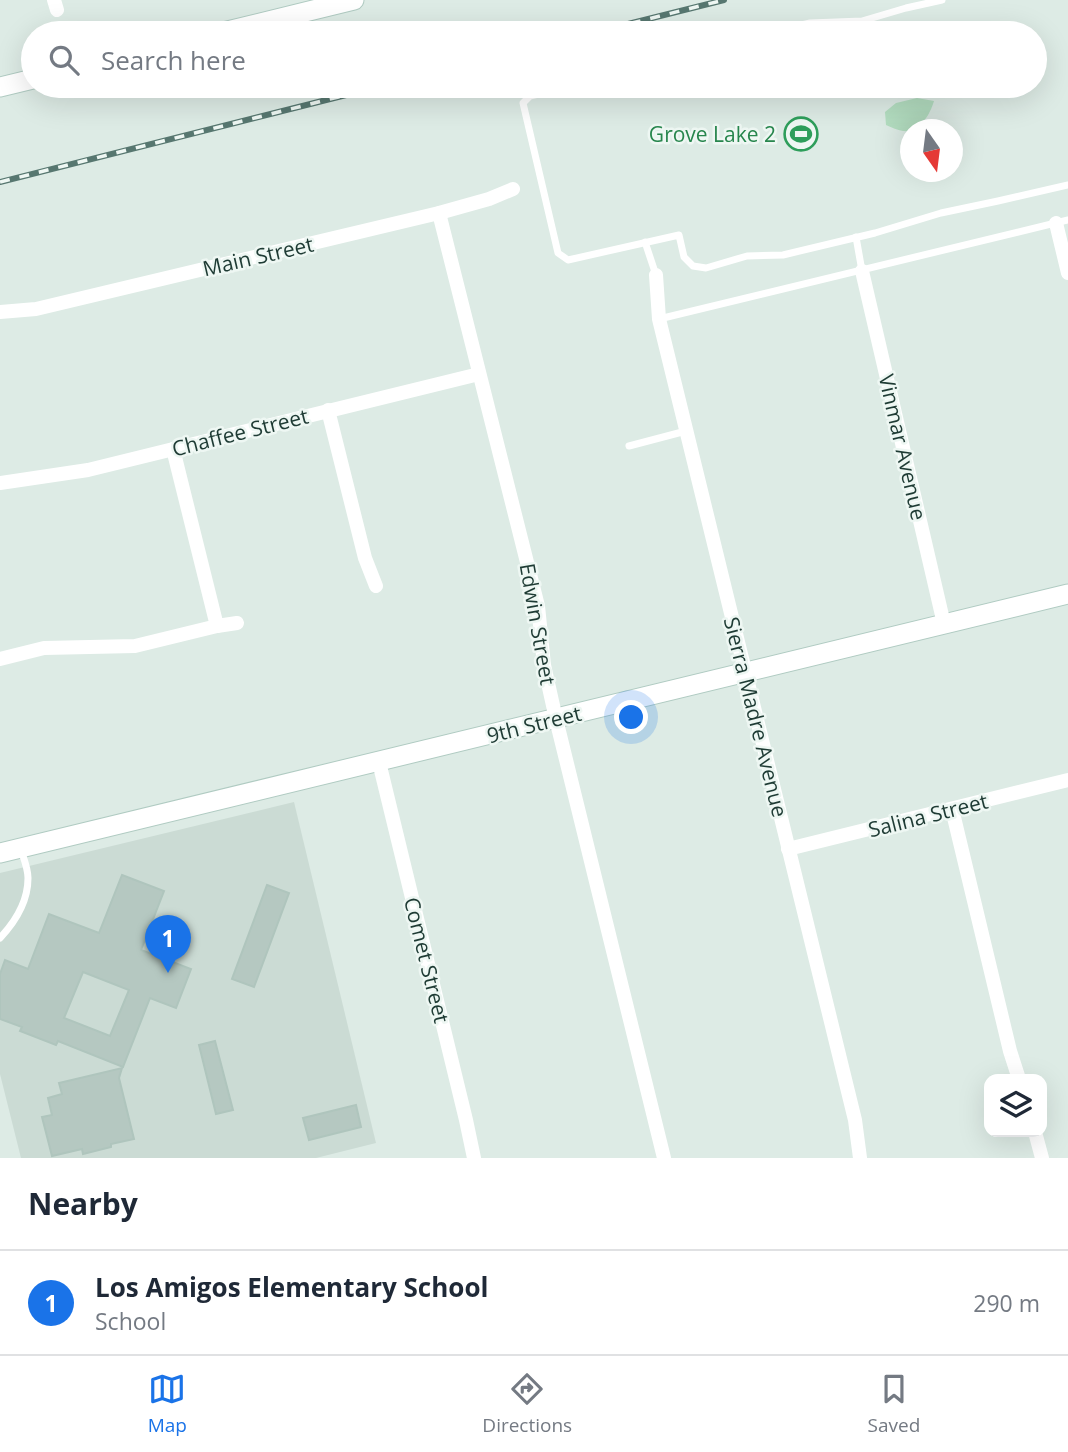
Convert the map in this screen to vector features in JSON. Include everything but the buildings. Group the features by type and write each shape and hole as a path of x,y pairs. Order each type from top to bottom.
{"street":[{"path":"268,21 354,0"},
{"path":"0,87 21,82"},
{"name":"Main Street","path":"0,313 36,309 439,213 489,199 513,189"},
{"name":"Edwin Street","path":"439,213 538,606 544,666 556,719 664,1158"},
{"path":"1062,222 1068,273"},
{"name":"Vinmar Avenue","path":"862,271 944,624"},
{"name":"Sierra Madre Avenue","path":"656,275 659,319 855,1120 860,1158"},
{"name":"Chaffee Street","path":"0,483 88,470 479,374"},
{"path":"328,410 365,558 376,586"},
{"path":"173,449 217,626"},
{"name":"9th Street","path":"0,853 1068,594"},
{"path":"0,659 44,648 135,646 237,623"},
{"name":"Comet Street","path":"379,762 474,1158"},
{"name":"Salina Street","path":"788,849 1068,780"},
{"path":"952,809 1018,1074"},
{"path":"1036,1137 1042,1158"}],"lane":[{"path":"862,21 942,0"},
{"path":"528,98 523,103 558,253 568,260 679,235 684,257 693,266 706,268 747,256 783,255 941,213 1068,185"},
{"path":"659,319 1062,222"},
{"path":"856,237 862,271"},
{"path":"645,243 656,275"},
{"path":"629,446 686,431"},
{"path":"0,939 21,911 26,892 28,877 21,848"}],"shaded area":[{"path":"294,802 376,1143 316,1158 21,1158 0,1074 0,873"}],"green space":[{"path":"917,98 934,101 925,119 900,119 900,130 886,125 885,112 896,103"}],"railway":[{"path":"640,21 724,0"},
{"path":"0,182 334,98"}],"place":[{"name":"Grove Lake 2","path":"801,134"},
{"name":"Los Amigos Elementary School","path":"168,973"}]}
